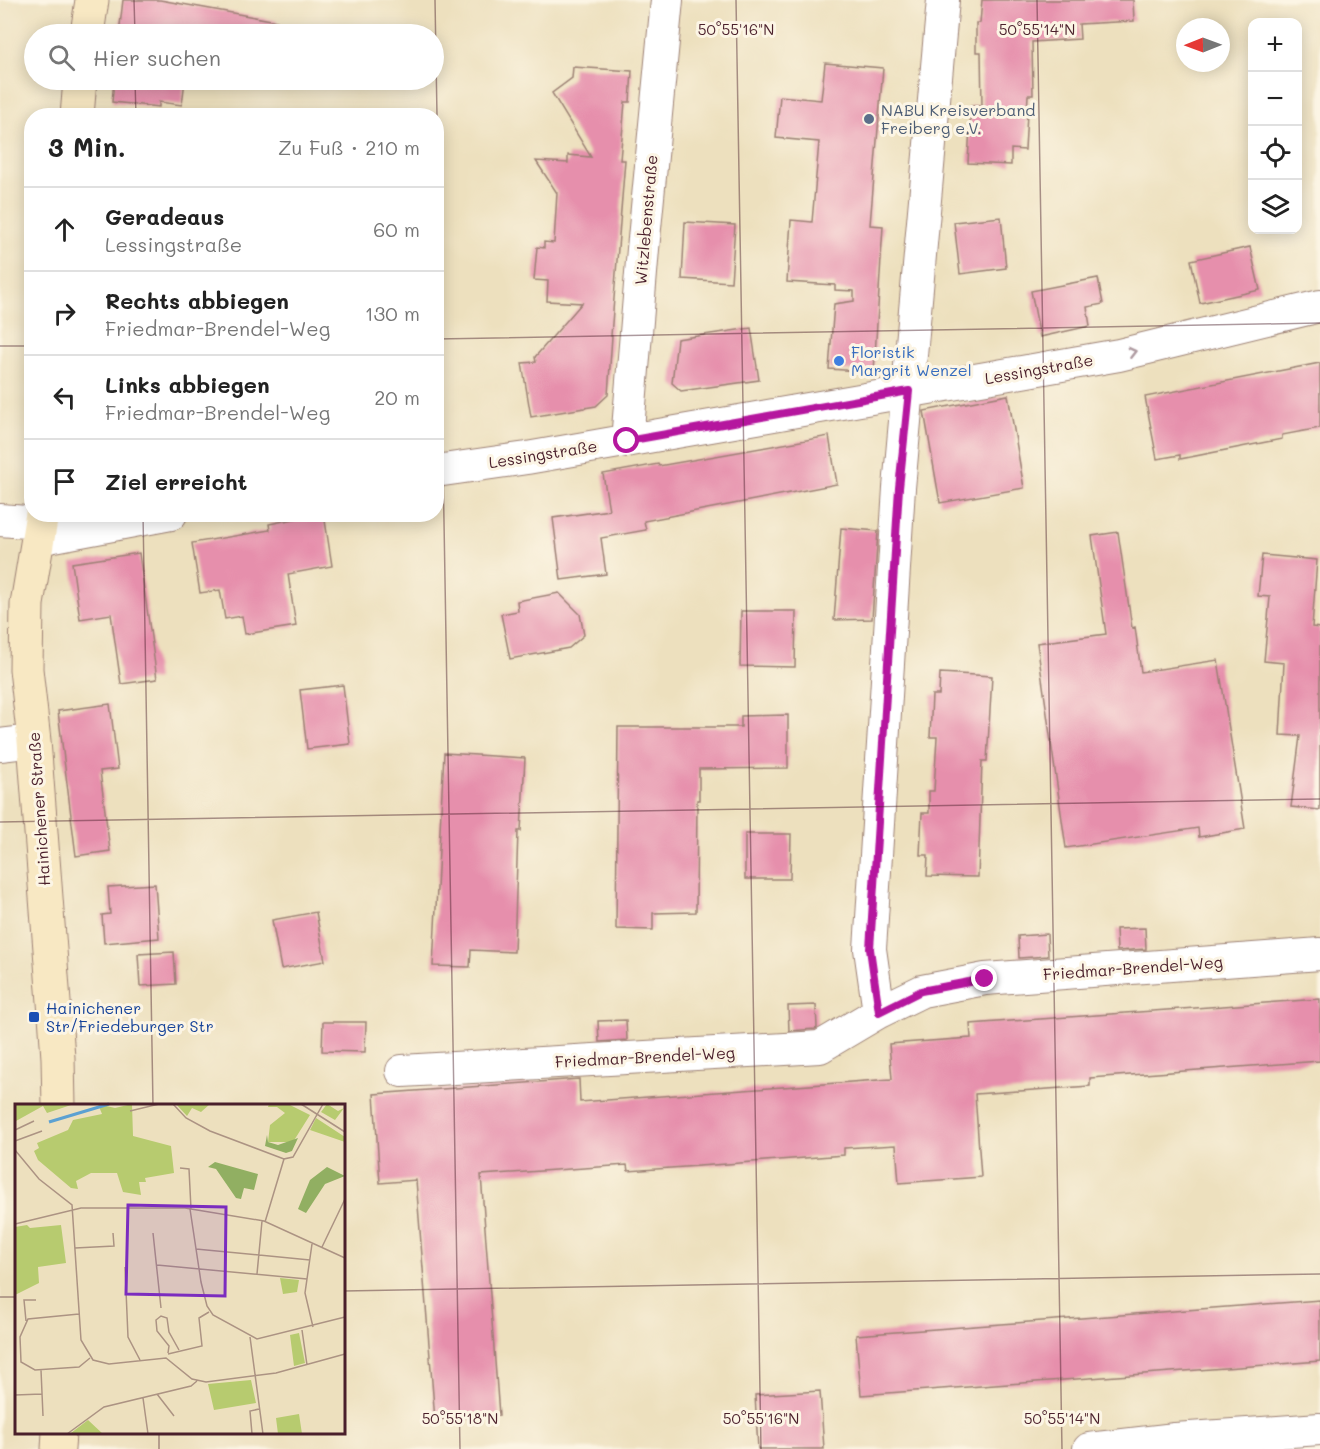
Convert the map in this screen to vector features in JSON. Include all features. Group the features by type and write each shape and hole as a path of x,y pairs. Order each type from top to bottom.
{"main road":[{"path":"88,24 92,0"},
{"path":"77,108 79,90"},
{"name":"Hainichener Straße","path":"40,525 27,604 26,669 34,741 58,1058 59,1104"},
{"path":"58,1449 59,1434"}],"street":[{"name":"Witzlebenstraße","path":"627,441 667,0"},
{"path":"879,1012 870,949 899,488 943,0"},
{"name":"Lessingstraße","path":"444,470 627,441 1119,355 1320,306"},
{"path":"0,520 40,525 76,522"},
{"path":"0,745 34,741"},
{"name":"Friedmar-Brendel-Weg","path":"402,1071 820,1047 879,1012 921,991 985,979 1320,954"},
{"path":"1089,1449 1175,1439 1320,1429"}],"building":[{"path":"123,0 160,0 277,21 277,24 120,24"},
{"path":"982,0 1133,0 1134,21 1079,24 1080,39 1032,42 1033,95 1028,95 1025,150 1011,149 1011,165 968,163 971,106 982,106 981,52 976,52 976,23 980,23"},
{"path":"825,63 883,68 870,225 883,226 874,372 829,369 834,304 854,301 854,291 835,290 835,285 787,282 791,220 812,222 819,142 776,138 780,96 821,100"},
{"path":"573,67 632,71 630,102 625,102 620,160 625,160 608,395 596,406 531,417 522,363 536,362 535,357 582,303 547,301 548,281 534,280 537,247 544,248 544,242 554,243 557,193 536,161 568,163 568,155 591,157 552,93 572,78"},
{"path":"113,90 184,90 182,105 159,102 159,107 112,102"},
{"path":"1001,217 1006,268 960,274 954,222"},
{"path":"685,222 735,225 731,282 682,279"},
{"path":"1250,247 1260,290 1200,303 1191,260"},
{"path":"1098,278 1103,304 1087,307 1090,326 1040,337 1031,291"},
{"path":"751,328 759,380 681,391 672,383 677,339"},
{"path":"1320,363 1320,428 1282,435 1282,439 1180,459 1180,455 1157,459 1145,397"},
{"path":"1008,395 1024,488 940,503 924,411"},
{"path":"829,436 837,484 644,521 646,530 601,538 606,574 561,580 553,518 609,510 603,474"},
{"path":"325,522 332,566 288,574 296,626 245,634 242,616 225,619 220,590 200,593 192,543 270,530 269,524"},
{"path":"841,528 878,531 872,619 834,620"},
{"path":"1118,532 1141,672 1218,660 1245,829 1199,837 1198,828 1066,848 1037,643 1106,634 1092,536"},
{"path":"139,553 157,679 121,684 111,614 80,619 72,563"},
{"path":"1262,555 1317,560 1312,627 1320,628 1320,810 1291,807 1300,736 1280,735 1284,663 1264,661 1270,597 1258,596"},
{"path":"559,593 580,614 584,635 569,648 510,659 501,614 518,611 517,601"},
{"path":"741,611 796,611 795,667 740,666"},
{"path":"940,673 992,676 987,761 982,761 978,877 927,876 928,855 920,855 922,813 929,813 929,791 934,791 937,737 930,737 932,695 939,695"},
{"path":"343,685 350,744 307,749 300,690"},
{"path":"110,704 118,769 100,771 110,851 76,856 58,711"},
{"path":"788,715 788,768 699,769 696,912 653,913 653,930 616,929 618,727 741,727 741,716"},
{"path":"444,753 525,758 521,831 518,831 514,952 471,950 470,967 433,966"},
{"path":"745,834 791,834 790,879 745,879"},
{"path":"155,884 159,938 104,943 102,915 110,914 108,887"},
{"path":"316,912 325,961 281,969 272,920"},
{"path":"1145,928 1146,949 1117,951 1116,929"},
{"path":"1047,934 1048,956 1019,958 1018,936"},
{"path":"174,952 176,984 140,986 138,954"},
{"path":"1320,999 1320,1061 1090,1078 1090,1086 975,1094 981,1177 899,1183 896,1145 844,1148 844,1155 727,1164 628,1171 627,1165 481,1175 499,1415 435,1420 416,1180 380,1183 374,1094 579,1079 580,1102 892,1079 889,1044 971,1038 970,1024"},
{"path":"816,1005 817,1028 789,1031 788,1006"},
{"path":"626,1020 627,1040 599,1042 598,1021"},
{"path":"323,1022 366,1022 365,1052 322,1051"},
{"path":"1320,1300 1320,1361 861,1395 856,1335"},
{"path":"820,1391 824,1449 758,1449 755,1395"}],"place":[{"name":"NABU Kreisverband Freiberg e.V.","path":"869,119"},
{"name":"Floristik Margrit Wenzel","path":"839,361"},
{"name":"Hainichener Str/Friedeburger Str","path":"34,1017"}],"route":[{"path":"627,441 909,391 899,488 870,949 879,1012 921,991 985,979"}]}
